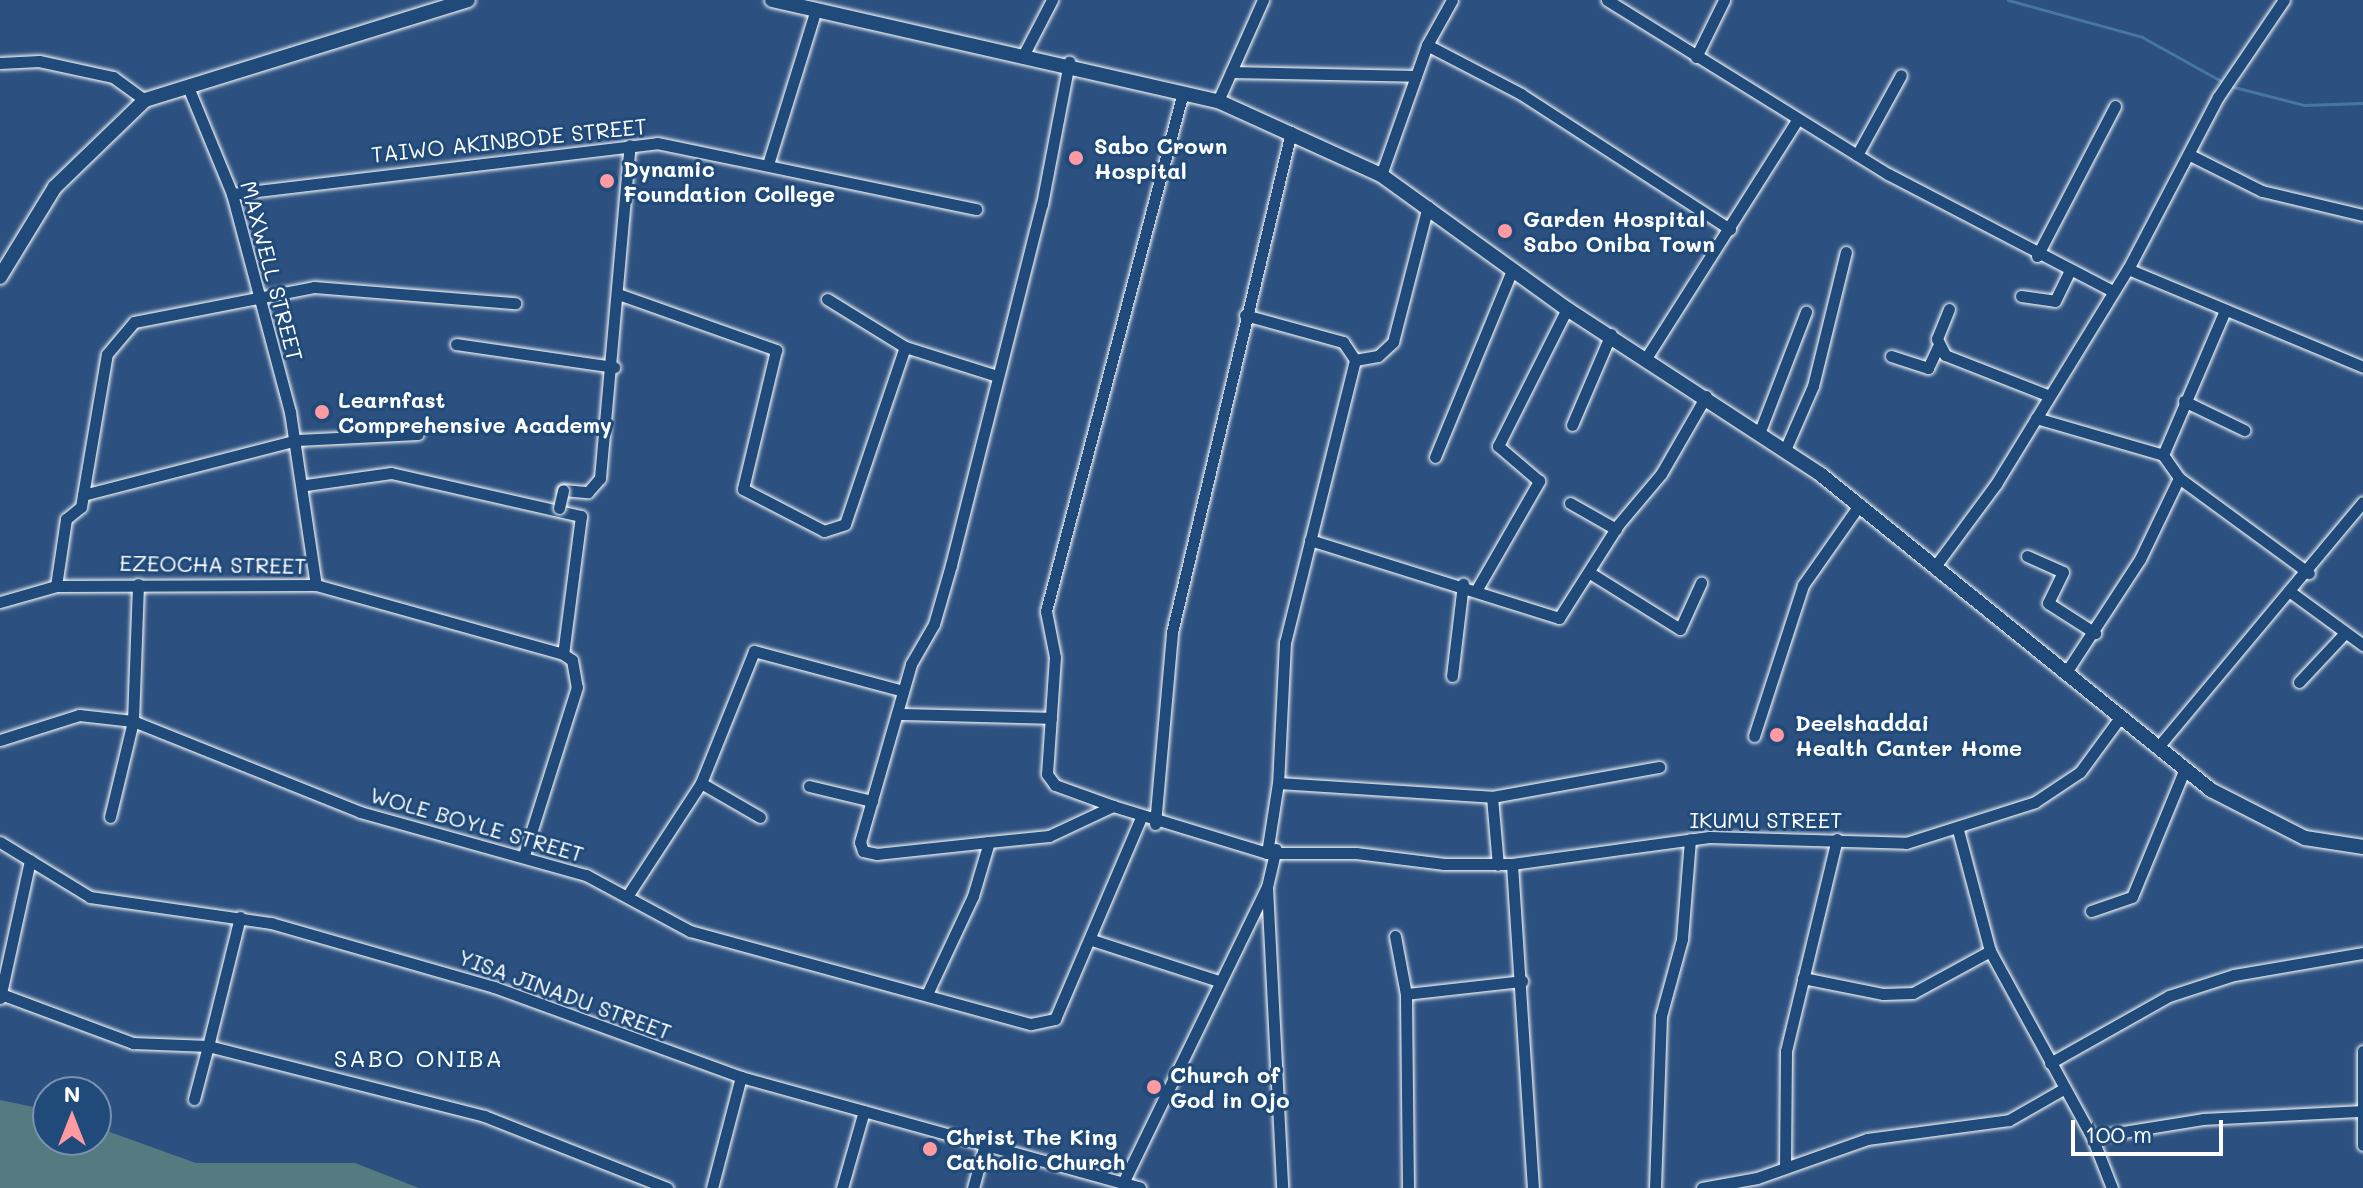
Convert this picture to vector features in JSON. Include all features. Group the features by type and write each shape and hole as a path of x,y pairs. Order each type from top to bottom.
{"main road":[{"path":"0,277 55,187 145,100 468,0"},
{"path":"772,0 824,7 1025,52 1218,101 1381,175 1567,309 1648,355 1860,504 2119,719 2158,747 2184,771 2235,806 2305,838 2363,847"}],"street":[{"path":"1025,52 1052,0"},
{"path":"1218,101 1263,0"},
{"path":"1381,175 1427,45 1452,0"},
{"path":"1607,0 1857,155 2037,256 2113,291"},
{"path":"1696,57 1724,0"},
{"path":"1936,565 2036,418 2047,395 2128,269 2218,97 2284,0"},
{"path":"769,161 824,7"},
{"path":"1427,45 1521,94 1730,229"},
{"path":"0,63 39,61 113,77 145,100"},
{"path":"1069,62 997,376 935,618 915,652 872,801 863,851 1049,836 1113,806"},
{"path":"1231,72 1416,76"},
{"path":"1857,155 1901,75"},
{"name":"MAXWELL STREET","path":"188,87 232,194 297,440 305,479 316,585"},
{"path":"899,714 1051,718 1052,632 1048,618 1183,92"},
{"path":"2037,256 2115,106"},
{"path":"1648,355 1797,120"},
{"path":"1155,824 1172,632 1291,132"},
{"path":"558,507 563,490 588,492 600,478 614,367 630,145"},
{"name":"TAIWO AKINBODE STREET","path":"232,194 630,145 769,161 976,209"},
{"path":"2190,155 2262,191 2363,215"},
{"path":"1355,360 1378,356 1393,342 1428,206"},
{"path":"1785,450 1813,386 1846,252"},
{"path":"2128,269 2363,367"},
{"path":"1435,457 1512,270"},
{"path":"2021,296 2055,301 2070,270"},
{"path":"56,586 66,519 82,501 115,337 134,322 257,294 314,287 515,303"},
{"path":"618,294 776,350 743,489 824,531 845,524 905,347"},
{"path":"827,299 905,347 997,376"},
{"path":"1477,589 1539,481 1498,446 1567,309"},
{"path":"1891,356 1928,368 1949,309"},
{"path":"2163,455 2225,310"},
{"path":"1760,431 1806,312"},
{"path":"1245,315 1343,342 1355,360 1285,642 1278,783 1267,887 1282,1188"},
{"path":"1572,425 1611,334"},
{"path":"456,344 614,367"},
{"path":"1938,347 2047,395"},
{"path":"1310,540 1463,584 1559,618 1616,529 1661,474 1706,396"},
{"path":"2184,401 2244,430"},
{"path":"2036,418 2163,455 2179,478 2309,573"},
{"path":"82,501 297,440 418,434"},
{"path":"305,479 391,473 558,507 581,516 584,537 563,654 572,660 577,687 524,855"},
{"path":"2065,674 2095,633 2179,478"},
{"path":"2158,747 2289,591 2309,573 2363,502"},
{"path":"1570,503 1616,529"},
{"path":"1754,736 1803,585 1860,504"},
{"path":"2027,556 2063,572 2048,603 2095,633"},
{"path":"1590,573 1680,629 1701,583"},
{"path":"110,817 133,721 138,584"},
{"path":"1452,676 1463,584"},
{"name":"EZEOCHA STREET","path":"0,602 56,586 316,585 563,654"},
{"path":"2289,591 2342,636 2363,645"},
{"path":"2299,682 2342,636"},
{"path":"628,895 701,783 754,651 903,691"},
{"name":"WOLE BOYLE STREET","path":"0,740 79,715 133,721 360,812 524,855 628,895 690,931 1047,1025 1092,940 1140,820"},
{"name":"IKUMU STREET","path":"1051,718 1050,781 1140,820 1271,851 1498,865 1690,839 1837,839 1906,843 1958,830 2066,784 2119,719"},
{"path":"1278,783 1492,797 1659,767"},
{"path":"2091,911 2132,897 2184,771"},
{"path":"701,783 760,817"},
{"path":"809,786 872,801"},
{"path":"1492,797 1498,865"},
{"path":"1958,830 1990,951 2092,1137 2112,1188"},
{"path":"1655,1188 1661,1016 1682,939 1690,839"},
{"path":"1785,1166 1786,1051 1837,839"},
{"name":"YISA JINADU STREET","path":"0,842 90,897 240,917 494,987 741,1077 985,1144 1107,1184 1123,1183 1140,1188"},
{"path":"928,992 973,896 989,842"},
{"path":"30,860 0,996 133,1043 208,1046 484,1116 667,1188"},
{"path":"1512,864 1522,981 1533,1188"},
{"path":"1123,1183 1218,981 1267,887"},
{"path":"194,1099 240,917"},
{"path":"1395,936 1406,994 1408,1188"},
{"path":"1092,940 1218,981"},
{"path":"1803,978 1883,994 1913,993 1990,951"},
{"path":"2050,1063 2169,996 2234,975 2363,953"},
{"path":"1406,994 1522,981"},
{"path":"2363,1051 2363,1145"},
{"path":"712,1188 741,1077"},
{"path":"1704,1188 1867,1139 2009,1120 2065,1088"},
{"path":"842,1188 864,1111"},
{"path":"2092,1137 2203,1119 2361,1111"},
{"path":"973,1188 985,1144"}],"green space":[{"path":"0,1100 32,1107 32,1156 112,1156 112,1133 196,1163 355,1163 419,1188 0,1188"}],"waterway":[{"path":"2008,0 2142,37 2223,82"},
{"path":"2230,86 2304,105 2363,103"}],"place":[{"name":"Sabo Crown Hospital","path":"1076,158"},
{"name":"Dynamic Foundation College","path":"607,181"},
{"name":"Garden Hospital Sabo Oniba Town","path":"1505,231"},
{"name":"Learnfast Comprehensive Academy","path":"322,412"},
{"name":"Deelshaddai Health Canter Home","path":"1777,735"},
{"name":"Church of God in Ojo","path":"1154,1087"},
{"name":"Christ The King Catholic Church","path":"930,1149"}],"district":[{"name":"SABO ONIBA","path":"419,1058"}]}
